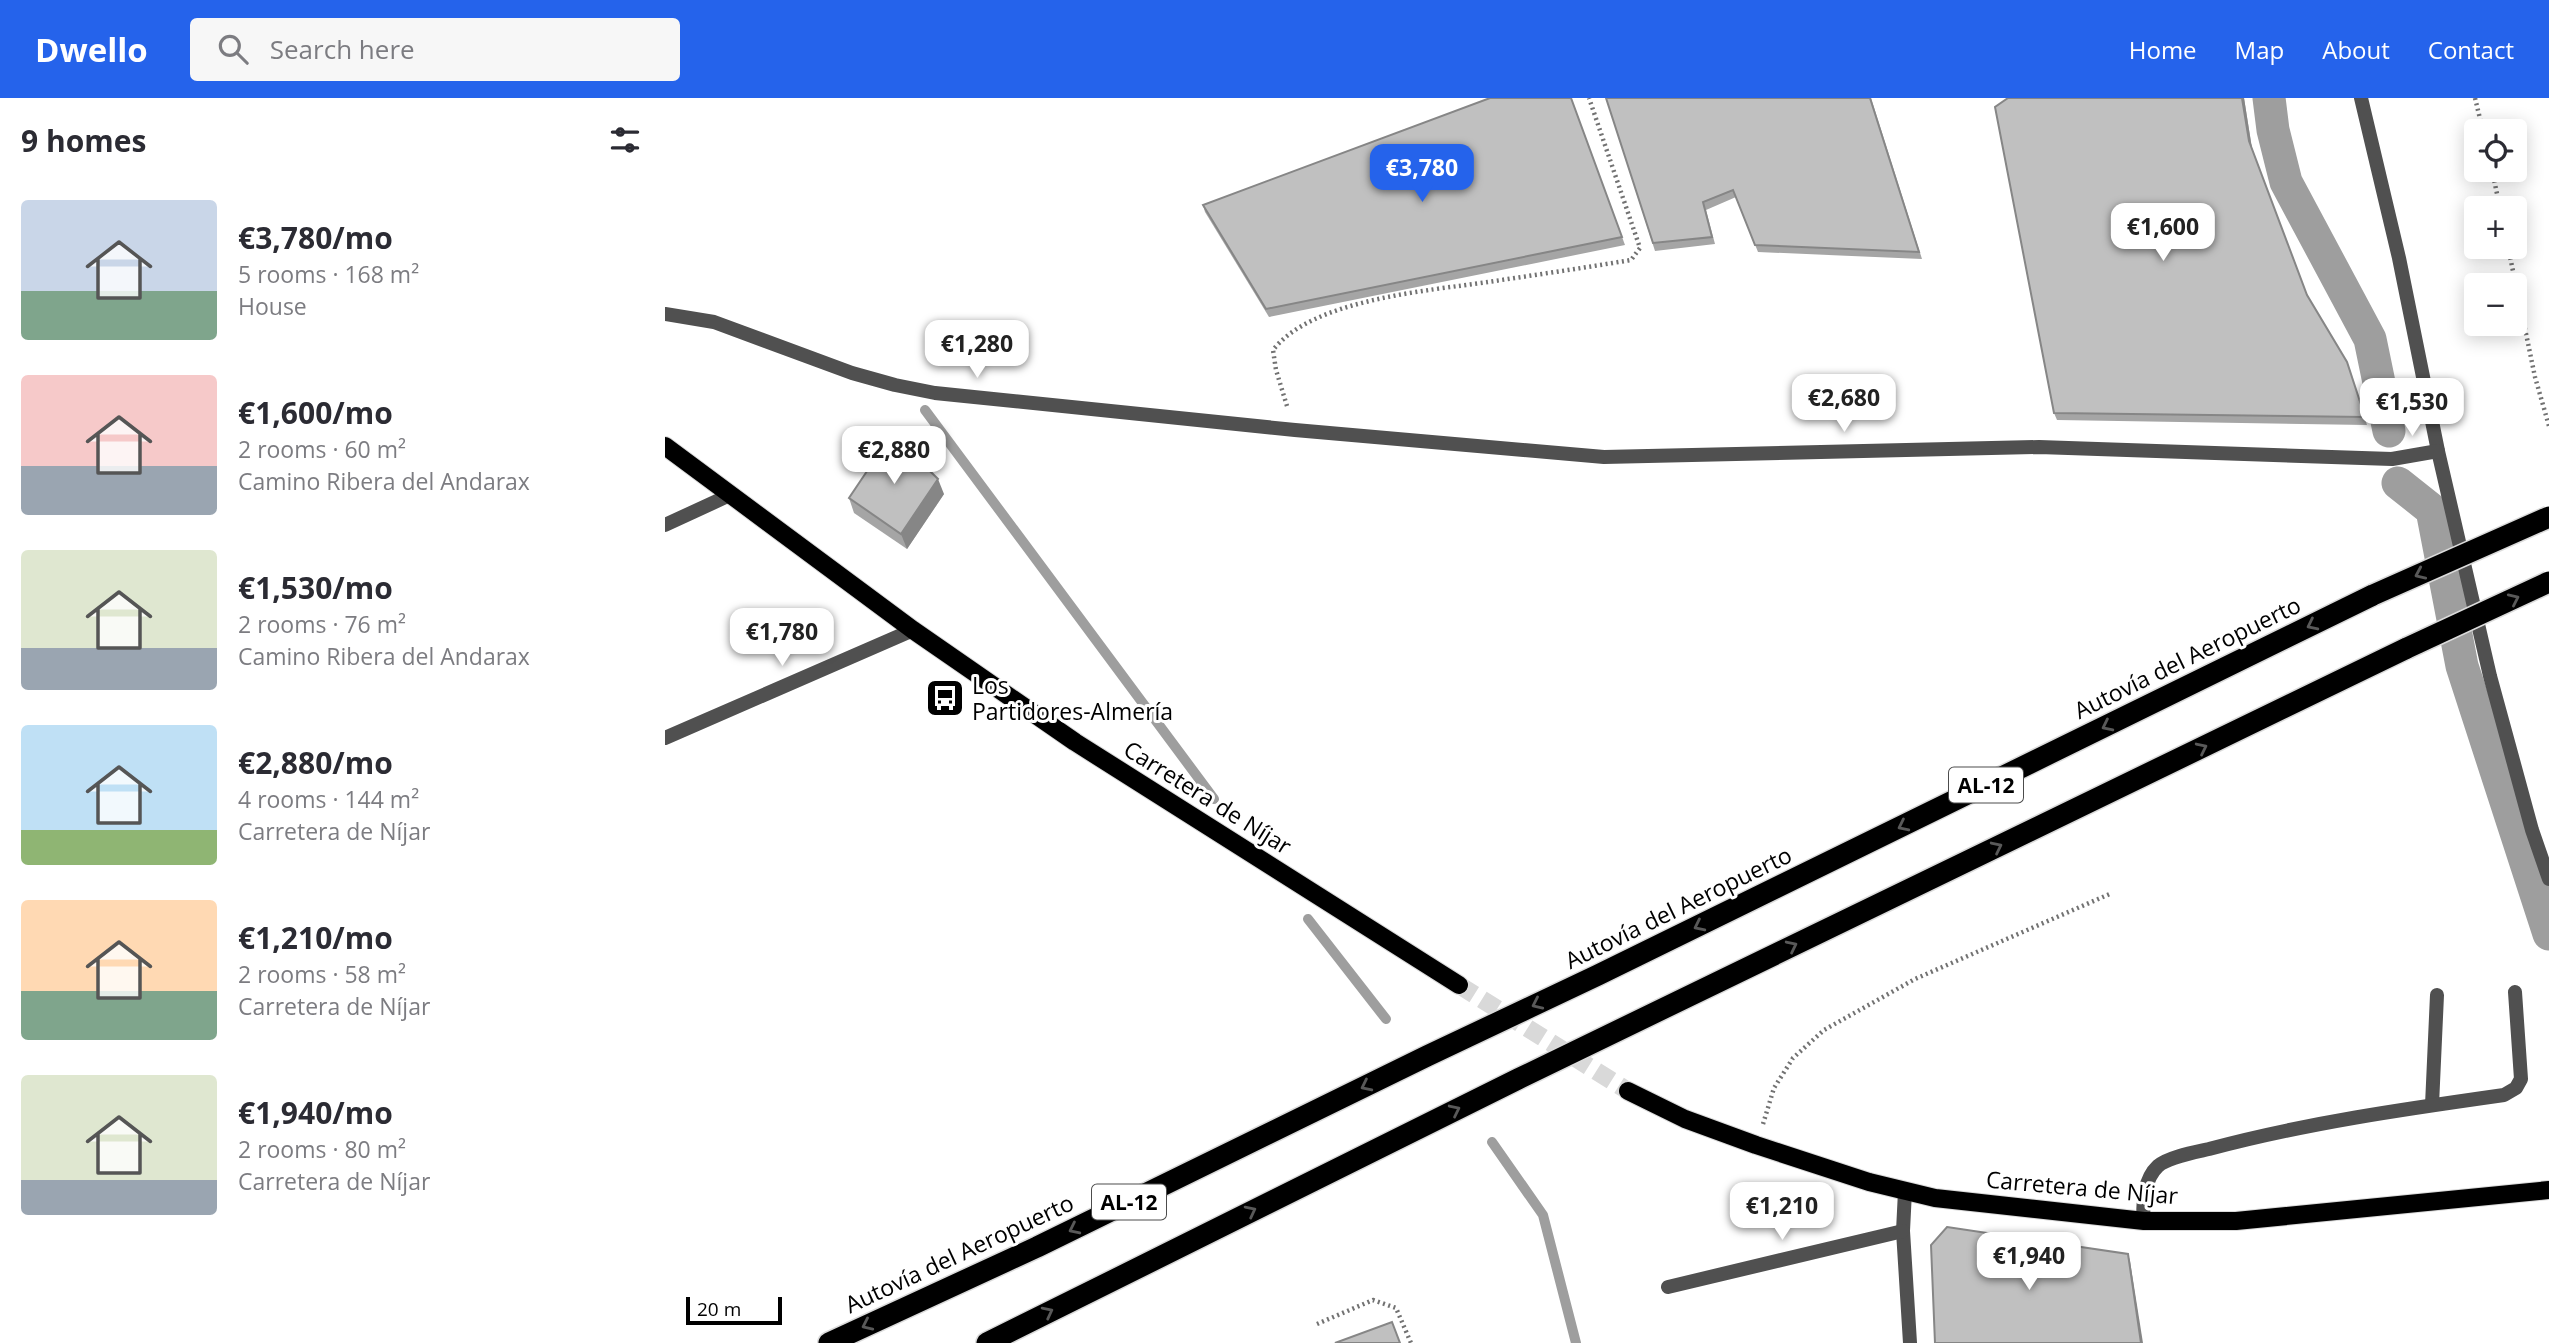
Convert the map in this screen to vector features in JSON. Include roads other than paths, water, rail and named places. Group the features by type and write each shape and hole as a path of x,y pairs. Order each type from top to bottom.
{"highway":[{"name":"Autovía del Aeropuerto","path":"829,1343 1037,1247 2373,595 2549,517"},
{"name":"AL-12","path":"987,1343 1518,1079 2407,648 2549,582"}],"main road":[{"name":"Carretera de Níjar","path":"665,446 913,630 1075,742 1459,985"},
{"name":"Carretera de Níjar","path":"1628,1091 1685,1119 1869,1182 1935,1198 2144,1221 2237,1221 2546,1191"}],"street":[{"path":"2361,98 2399,258 2438,451 2490,676 2532,831 2549,879"},
{"path":"665,314 714,322 852,373 935,393 1294,430 1604,457 2039,447 2392,459 2438,451"},
{"path":"665,525 732,494"},
{"path":"665,738 913,630"},
{"path":"2144,1221 2143,1208 2148,1181 2159,1165 2183,1155 2240,1140 2367,1115 2504,1095 2516,1088 2521,1079 2515,992"},
{"path":"2432,1105 2437,995"},
{"path":"1905,1191 1903,1231 1910,1343"},
{"path":"1668,1287 1903,1231"}],"waterway":[{"path":"2269,98 2273,130 2286,182 2370,339 2389,431"},
{"path":"925,410 1214,799"},
{"path":"2398,483 2432,510 2462,666 2549,934"},
{"path":"1308,919 1386,1019"},
{"path":"1492,1142 1543,1215 1576,1343"}],"tunnel":[{"path":"1459,985 1628,1091"}],"place":[{"name":"Los Partidores-Almería","path":"945,698"}]}
